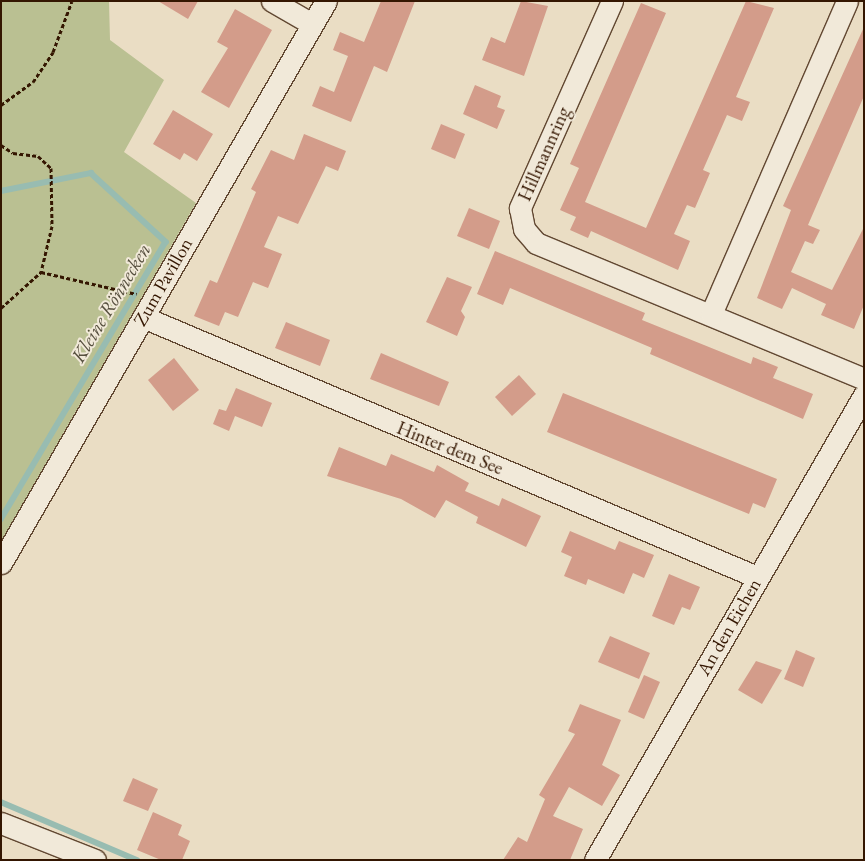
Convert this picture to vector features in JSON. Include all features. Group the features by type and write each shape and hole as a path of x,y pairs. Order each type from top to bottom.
{"street":[{"path":"272,1 312,24"},
{"name":"Zum Pavillon","path":"1,563 326,1"},
{"name":"Hillmannring","path":"612,1 520,208 524,229 536,243 864,379"},
{"path":"710,314 847,1"},
{"name":"Hinter dem See","path":"143,317 757,577"},
{"name":"An den Eichen","path":"595,860 864,395"},
{"path":"1,823 95,860"}],"path":[{"path":"1,105 33,82 53,52 72,1"},
{"path":"1,145 13,153 38,156 51,168 54,192 50,248 41,272 1,308"},
{"path":"41,272 127,290"}],"green space":[{"path":"1,1 109,1 110,40 164,80 124,152 196,203 1,541"}],"building":[{"path":"158,1 198,1 188,19"},
{"path":"381,1 415,1 387,72 374,66 351,122 312,106 320,86 334,92 348,56 333,50 340,32 364,42"},
{"path":"521,1 548,6 524,76 482,60 491,37 505,43"},
{"path":"746,1 774,8 736,97 750,102 742,121 727,115 703,170 710,173 695,208 687,205 674,234 690,241 678,270 591,231 588,238 570,230 576,217 560,210 579,168 570,164 641,3 666,13 585,202 646,228"},
{"path":"235,9 272,30 229,108 201,92 228,48 217,42"},
{"path":"864,27 864,96 808,225 820,230 813,244 805,241 791,272 832,290 864,227 864,305 854,329 821,315 826,304 792,288 782,309 757,298 791,210 783,206"},
{"path":"475,85 501,96 497,107 505,110 497,129 463,114"},
{"path":"173,110 213,134 197,161 184,153 180,160 153,144"},
{"path":"441,124 465,134 455,159 431,149"},
{"path":"304,134 346,151 338,171 326,166 298,224 278,216 264,247 282,254 268,288 253,282 238,317 225,312 219,326 194,316 210,280 217,283 256,192 251,189 271,150 294,160"},
{"path":"469,208 500,221 489,249 457,236"},
{"path":"495,251 645,313 642,320 751,364 753,357 778,367 773,378 813,394 803,419 650,354 652,348 510,288 503,305 477,294"},
{"path":"447,277 472,287 461,311 465,317 457,336 426,322"},
{"path":"286,322 330,340 320,366 275,348"},
{"path":"381,353 449,382 439,406 370,379"},
{"path":"174,358 199,390 173,411 148,380"},
{"path":"519,375 536,394 512,416 495,397"},
{"path":"236,388 272,403 262,427 235,416 229,431 213,424 219,409 226,411"},
{"path":"563,393 777,479 765,508 753,503 749,514 547,432"},
{"path":"339,447 386,466 391,454 434,472 437,465 469,483 465,491 499,506 502,498 541,516 526,547 476,523 478,517 446,500 435,518 401,499 327,476"},
{"path":"570,531 615,550 619,541 654,555 644,578 633,573 624,594 588,579 586,585 564,576 572,557 561,552"},
{"path":"669,574 700,587 690,610 682,607 674,625 652,616"},
{"path":"610,636 650,653 639,679 598,662"},
{"path":"796,650 815,658 803,687 784,679"},
{"path":"756,661 782,670 762,704 738,690"},
{"path":"644,675 660,682 644,719 628,712"},
{"path":"580,704 621,720 602,765 620,775 602,806 569,787 553,816 583,829 570,860 503,860 518,837 527,842 545,799 539,795 575,734 568,731"},
{"path":"133,778 158,789 148,811 123,801"},
{"path":"153,812 182,825 178,835 190,841 182,860 161,860 137,850"}],"waterway":[{"name":"Kleine Rönnecken","path":"1,191 91,173 166,242 1,520"},
{"name":"Kleine Rönnecken","path":"1,802 137,860"}]}
